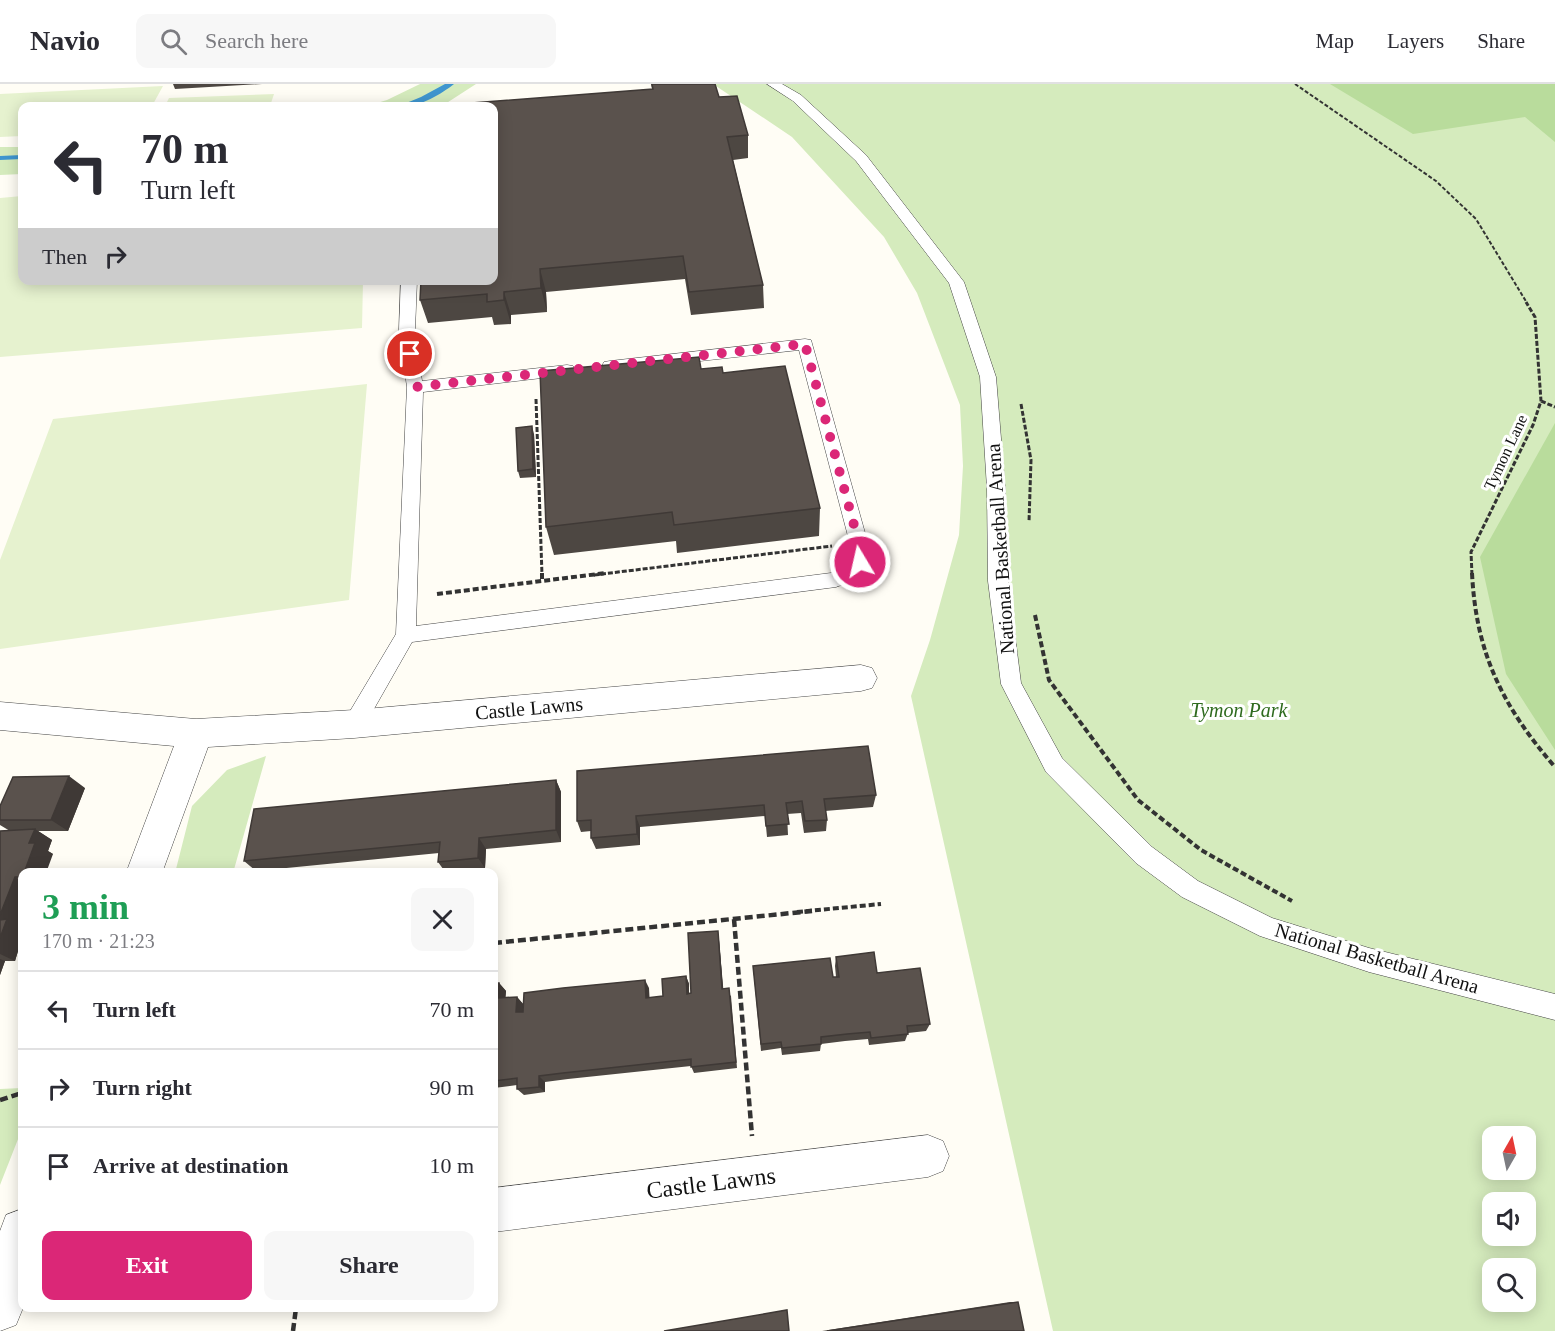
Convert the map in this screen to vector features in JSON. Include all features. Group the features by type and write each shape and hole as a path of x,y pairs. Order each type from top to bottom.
{"street":[{"name":"Castle Lawns","path":"0,716 196,733 354,724 861,678"},
{"path":"146,868 196,733"},
{"name":"Castle Lawns","path":"498,1210 928,1156"}],"lane":[{"name":"National Basketball Arena","path":"773,84 797,98 861,158 957,282 987,376 996,488 998,581 1011,684 1054,765 1144,855 1190,889 1268,927 1369,960 1555,1007"},
{"path":"354,724 406,635 415,387 407,330 409,285"},
{"path":"406,635 836,580 860,562 858,540 805,344 415,387"}],"path":[{"name":"Tymon Lane","path":"1295,84 1436,181 1476,219 1535,317 1540,401 1533,425 1471,552 1474,609 1491,672 1530,738 1555,767"},
{"path":"1019,395 1031,460 1028,528"},
{"path":"536,396 542,582"},
{"path":"1540,401 1555,407"},
{"path":"430,594 835,545"},
{"path":"1033,606 1049,681 1138,800 1201,850 1300,906"},
{"path":"498,943 881,904"},
{"path":"734,919 753,1137"},
{"path":"0,1100 18,1094"},
{"path":"293,1331 295,1312"}],"green space":[{"path":"420,84 476,84 448,102 380,102"},
{"name":"Tymon Park","path":"713,84 1546,84 1555,91 1555,1331 1053,1331 911,696 930,640 959,535 963,466 960,405 917,293 884,237 792,137"},
{"path":"1330,84 1555,84 1555,142 1525,117 1413,134"},
{"path":"163,86 154,102 18,102 18,136 0,137 0,94"},
{"path":"274,94 271,102 167,102 169,98"},
{"path":"0,147 18,147 18,174 0,175"},
{"path":"18,196 18,285 363,285 362,328 0,357 0,198"},
{"path":"367,384 349,600 0,649 0,560 53,419"},
{"path":"1555,423 1555,750 1506,674 1480,557"},
{"path":"266,756 234,868 176,868 192,806 227,770"},
{"path":"18,1088 18,1139 0,1185 0,1089"}],"building":[{"path":"652,84 715,84 719,97 737,96 748,135 727,137 763,285 689,292 683,256 540,269 541,288 504,292 504,300 487,302 487,294 420,300 421,285 498,285 498,102 485,102 653,89"},
{"path":"699,357 701,369 722,367 723,373 785,366 820,508 674,525 672,512 546,527 540,371"},
{"path":"532,426 533,469 518,471 516,428"},
{"path":"868,746 876,795 824,799 827,820 805,821 802,801 786,803 789,824 766,826 764,805 636,816 637,834 591,838 591,820 577,821 577,771"},
{"path":"69,776 51,820 0,820 0,806 13,777"},
{"path":"556,780 556,830 479,838 478,858 438,862 440,842 244,861 254,809"},
{"path":"35,829 29,843 35,843 26,868 18,868 18,877 15,877 0,915 0,831"},
{"path":"7,919 0,938 0,920"},
{"path":"718,931 722,989 729,988 736,1062 691,1067 691,1059 563,1073 539,1076 539,1087 517,1089 517,1078 498,1080 498,998 517,997 516,1012 523,1012 524,993 645,980 646,998 663,996 662,979 686,976 687,994 691,993 688,933"},
{"path":"874,952 877,973 920,968 930,1024 907,1026 908,1034 871,1038 870,1032 847,1034 821,1037 821,1044 782,1048 781,1042 761,1044 753,966 830,958 833,977 839,977 836,957"},
{"path":"1018,1302 1024,1331 827,1331"},
{"path":"787,1310 789,1331 664,1331"}],"waterway":[{"path":"415,102 450,84"},
{"path":"0,158 18,157"}],"route":[{"path":"410,354 415,387 805,344 858,540 860,562"}]}
